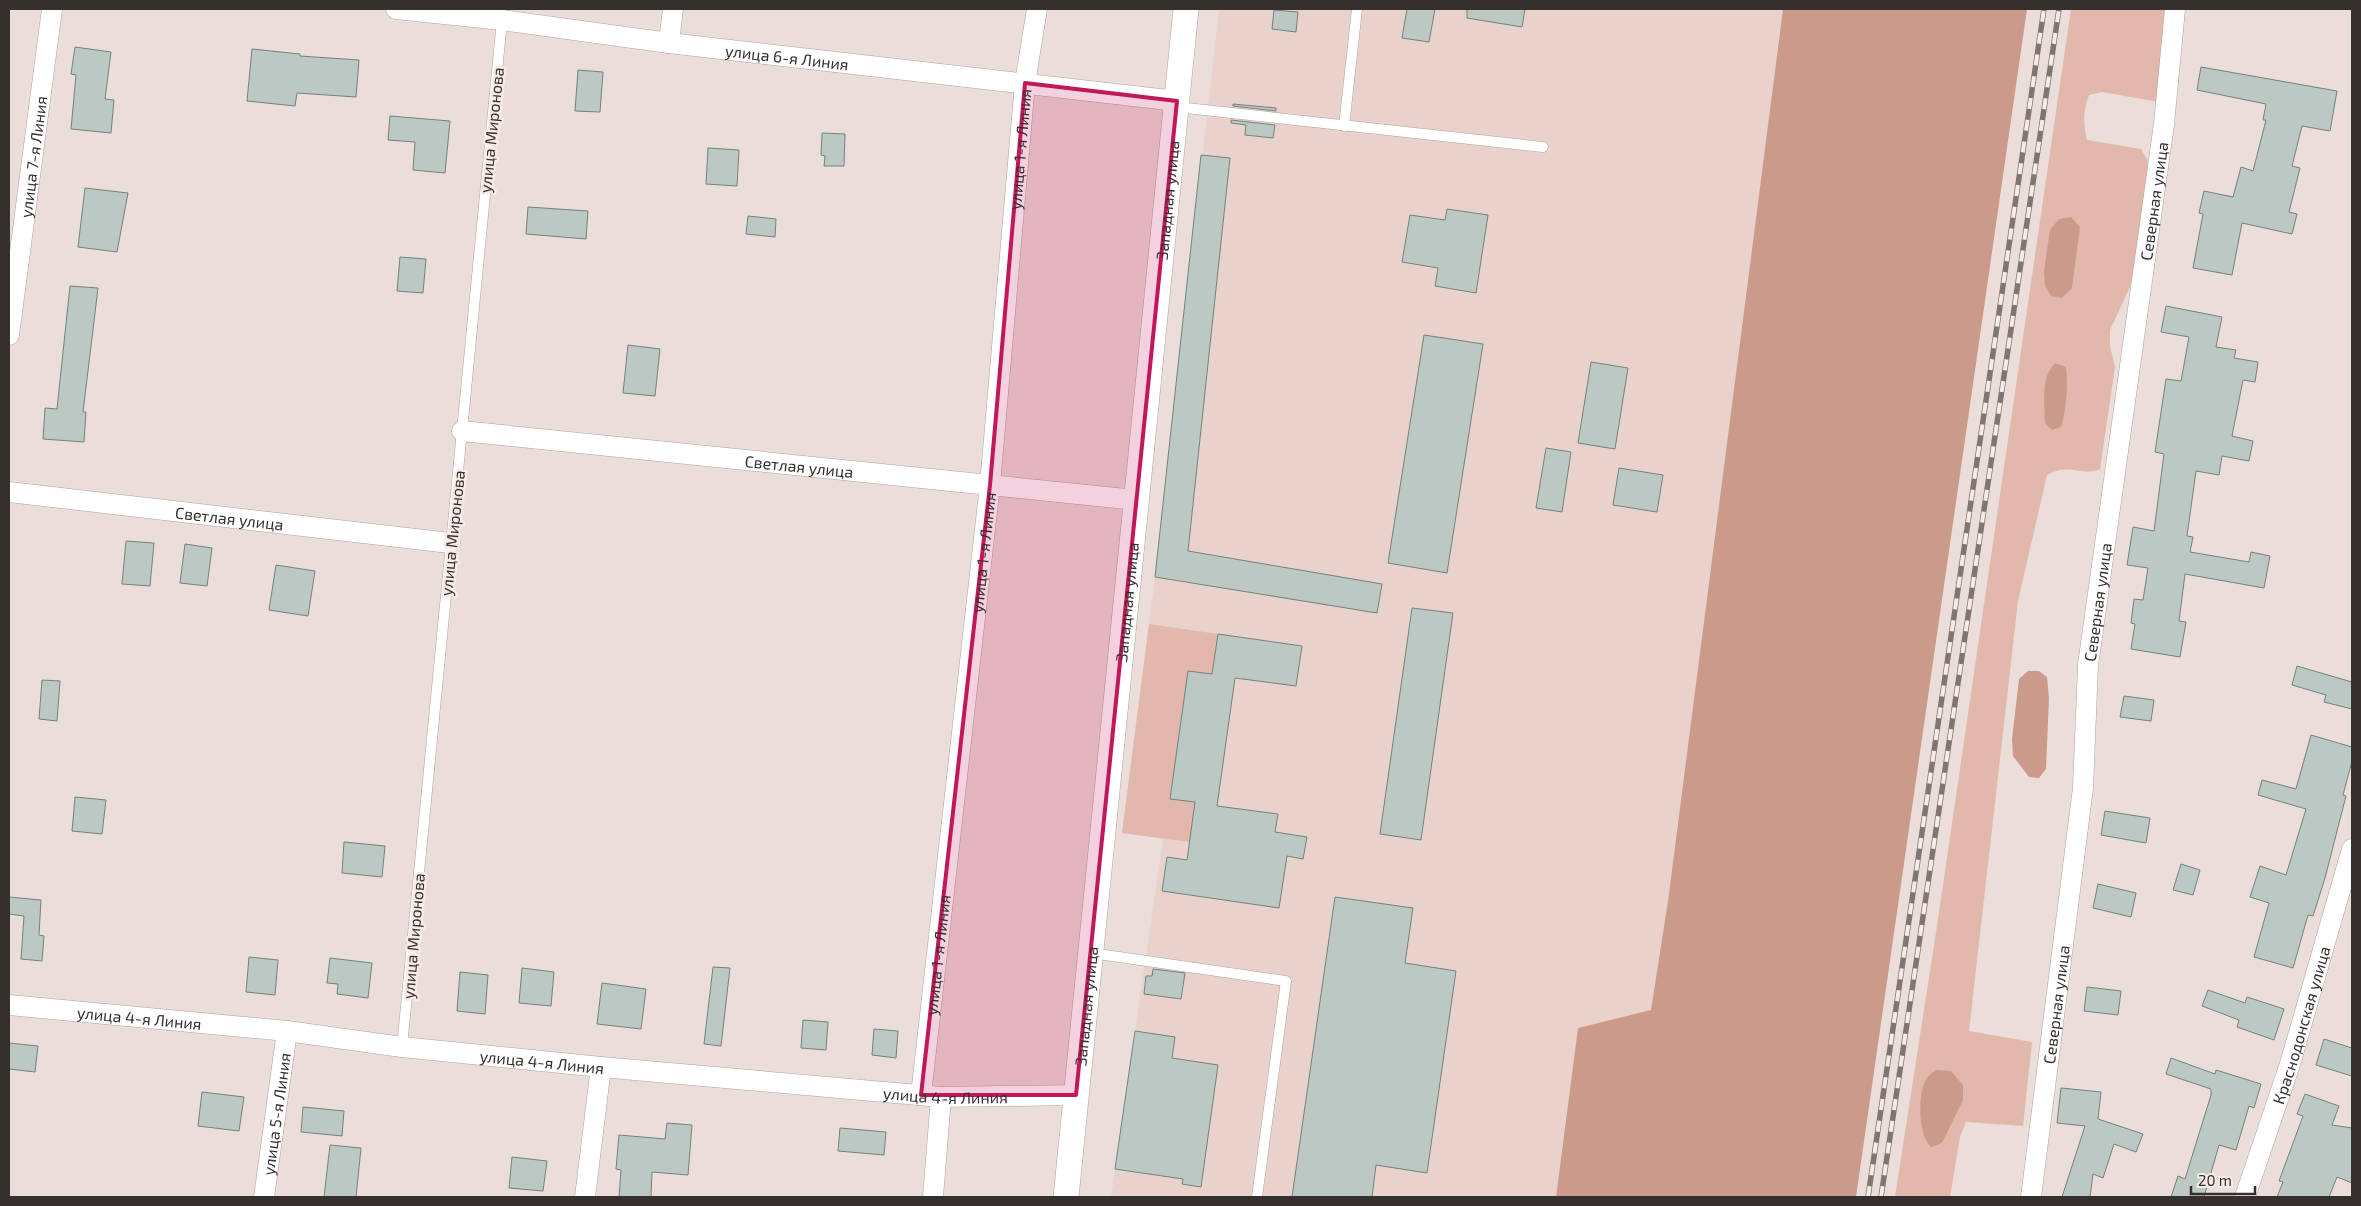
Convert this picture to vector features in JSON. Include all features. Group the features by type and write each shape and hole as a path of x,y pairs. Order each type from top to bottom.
{"street":[{"name":"улица 7-я Линия","path":"9,335 52,9"},
{"name":"улица 6-я Линия","path":"396,9 502,20 669,43 1025,83 1177,104"},
{"path":"669,43 673,9"},
{"name":"улица 1-я Линия","path":"921,1095 990,485 1025,83 1037,9"},
{"name":"Западная улица","path":"1066,1197 1186,9"},
{"name":"Северная улица","path":"2031,1197 2082,788 2088,665 2164,124 2175,9"},
{"name":"Светлая улица","path":"462,431 1136,500"},
{"name":"Светлая улица","path":"9,492 450,543"},
{"name":"Краснодонская улица","path":"2245,1197 2290,1064 2352,849"},
{"name":"улица 4-я Линия","path":"9,1005 287,1031 402,1047 601,1067 941,1097 1076,1095"},
{"name":"улица 5-я Линия","path":"264,1197 287,1031"},
{"path":"584,1197 601,1067"},
{"path":"933,1197 941,1097"}],"lane":[{"path":"1344,126 1357,9"},
{"name":"улица Миронова","path":"402,1047 502,20"},
{"path":"1177,104 1344,126 1543,147"},
{"path":"1090,953 1286,981 1256,1197"}],"highlighted area":[{"path":"1025,83 1177,101 1076,1095 921,1095 990,485"}],"shaded area":[{"path":"1219,9 1783,9 1668,901 1651,1011 1578,1028 1556,1197 1111,1197 1163,839 1122,833 1155,577"},
{"path":"1783,9 2027,9 1856,1197 1556,1197 1578,1028 1651,1010 1668,901"},
{"path":"2071,9 2165,9 2159,102 2102,92 2089,95 2086,106 2084,123 2087,140 2141,149 2148,162 2141,228 2130,287 2110,330 2110,346 2115,367 2100,469 2087,471 2069,469 2055,471 2047,475 2018,601 1969,1031 2032,1042 2023,1126 1966,1122 1960,1137 1950,1197 1895,1197 1937,926"},
{"path":"2071,217 2080,227 2072,288 2062,298 2051,296 2045,286 2044,271 2050,230 2059,219"},
{"path":"2055,363 2066,367 2067,390 2065,412 2061,427 2052,430 2045,423 2044,391 2047,376"},
{"path":"1149,624 1218,634 1212,674 1188,671 1170,798 1195,802 1190,842 1122,833"},
{"path":"2028,671 2039,671 2047,677 2049,698 2046,769 2039,778 2029,777 2013,756 2012,739 2019,679"},
{"path":"1936,1070 1951,1071 1963,1085 1963,1100 1942,1143 1931,1147 1923,1133 1920,1103 1924,1084 1928,1077"}],"building":[{"path":"1407,9 1435,9 1429,42 1402,38"},
{"path":"1467,9 1525,9 1522,27 1467,18"},
{"path":"1274,10 1298,12 1296,32 1272,29"},
{"path":"75,47 111,52 105,99 114,100 111,133 71,129 76,75 71,74"},
{"path":"252,49 300,54 300,56 359,60 356,97 297,93 295,106 247,101"},
{"path":"2201,67 2337,91 2330,131 2302,126 2292,166 2300,168 2289,212 2297,214 2292,234 2242,223 2232,275 2193,268 2203,214 2199,213 2204,191 2233,197 2241,167 2253,171 2266,120 2263,120 2266,104 2197,90"},
{"path":"578,70 603,72 600,112 575,111"},
{"path":"1233,104 1276,108 1276,111 1233,106"},
{"path":"390,116 450,121 445,173 413,170 415,142 388,140"},
{"path":"1231,120 1275,125 1273,138 1245,135 1246,125 1231,123"},
{"path":"822,133 845,134 844,166 824,166 825,156 821,155"},
{"path":"708,148 739,150 737,186 706,184"},
{"path":"1201,155 1230,158 1188,551 1382,584 1377,613 1155,577"},
{"path":"85,188 128,193 117,252 78,247"},
{"path":"528,207 588,211 586,239 526,234"},
{"path":"1447,209 1488,215 1476,293 1435,286 1438,268 1402,262 1410,215 1445,220"},
{"path":"748,216 776,219 775,237 746,234"},
{"path":"400,257 426,259 423,293 397,291"},
{"path":"70,286 98,288 83,412 86,412 84,442 43,439 45,408 57,409"},
{"path":"2166,306 2222,317 2216,347 2236,350 2234,358 2258,362 2255,382 2243,380 2232,436 2253,441 2249,461 2222,456 2219,475 2196,471 2187,536 2193,537 2190,552 2249,562 2251,552 2270,556 2264,588 2185,574 2179,621 2186,622 2180,657 2131,649 2135,624 2131,623 2134,599 2143,600 2148,568 2127,565 2133,527 2154,531 2164,454 2155,452 2166,379 2181,381 2189,337 2161,332"},
{"path":"1424,335 1483,344 1447,573 1388,563"},
{"path":"628,345 660,349 655,396 623,393"},
{"path":"1591,362 1628,368 1615,449 1578,443"},
{"path":"1546,448 1571,452 1562,512 1536,508"},
{"path":"1619,468 1663,475 1657,512 1613,505"},
{"path":"126,541 154,543 150,586 122,584"},
{"path":"185,544 212,548 207,586 180,583"},
{"path":"276,565 315,571 308,616 269,610"},
{"path":"1412,608 1453,613 1421,840 1380,834"},
{"path":"1218,634 1302,646 1296,686 1235,678 1217,806 1278,814 1275,832 1307,837 1303,859 1287,856 1279,908 1162,891 1167,857 1187,860 1195,802 1170,799 1188,671 1212,674"},
{"path":"2297,666 2352,682 2352,709 2324,702 2326,695 2292,685"},
{"path":"42,680 60,681 57,721 39,719"},
{"path":"2124,696 2154,700 2151,721 2120,717"},
{"path":"2311,735 2352,747 2352,761 2343,795 2346,796 2325,878 2313,916 2308,915 2293,968 2254,957 2269,903 2250,897 2260,866 2286,875 2306,809 2258,795 2262,780 2296,789"},
{"path":"75,797 106,800 102,834 72,831"},
{"path":"2105,811 2150,818 2146,843 2101,835"},
{"path":"344,842 385,846 382,877 342,873"},
{"path":"2181,864 2200,870 2193,895 2173,890"},
{"path":"2098,884 2136,893 2131,917 2093,908"},
{"path":"9,897 41,900 39,935 44,936 42,961 21,959 24,916 9,914"},
{"path":"1335,897 1413,908 1405,963 1456,971 1427,1173 1376,1165 1372,1197 1292,1197"},
{"path":"249,957 278,960 275,995 246,992"},
{"path":"330,958 372,963 368,998 337,994 338,984 327,983"},
{"path":"713,967 730,968 721,1046 704,1044"},
{"path":"522,968 554,972 551,1006 519,1003"},
{"path":"1153,969 1185,973 1181,999 1144,994 1146,976 1152,976"},
{"path":"460,972 488,975 485,1014 457,1011"},
{"path":"602,983 646,989 641,1029 597,1024"},
{"path":"2087,987 2121,991 2118,1015 2084,1011"},
{"path":"2208,990 2245,1003 2247,997 2284,1009 2274,1040 2237,1027 2239,1020 2202,1006"},
{"path":"803,1020 828,1022 826,1050 801,1048"},
{"path":"874,1029 898,1031 896,1058 872,1055"},
{"path":"1135,1031 1175,1037 1172,1058 1218,1065 1201,1187 1182,1184 1183,1179 1115,1169"},
{"path":"2324,1039 2352,1048 2352,1076 2316,1065"},
{"path":"9,1043 38,1046 35,1072 9,1069"},
{"path":"2171,1058 2215,1074 2216,1070 2261,1084 2254,1108 2249,1106 2236,1150 2219,1145 2204,1197 2171,1197 2178,1176 2185,1179 2211,1095 2211,1089 2166,1074"},
{"path":"2061,1088 2101,1092 2098,1119 2143,1134 2136,1152 2114,1144 2103,1178 2093,1174 2090,1197 2062,1197 2085,1126 2057,1123"},
{"path":"202,1092 244,1097 239,1131 198,1126"},
{"path":"2305,1094 2339,1106 2332,1125 2352,1128 2352,1183 2337,1177 2329,1197 2277,1197 2283,1182 2279,1181 2303,1116 2297,1114"},
{"path":"303,1107 344,1111 342,1136 301,1132"},
{"path":"667,1123 692,1125 688,1175 652,1172 651,1197 619,1197 621,1170 616,1169 619,1135 665,1139"},
{"path":"840,1128 886,1132 884,1155 838,1151"},
{"path":"330,1145 361,1148 356,1197 324,1197"},
{"path":"512,1157 547,1161 543,1191 509,1188"}],"railway":[{"path":"1868,1197 2044,9"},
{"path":"1881,1197 2059,9"}]}
